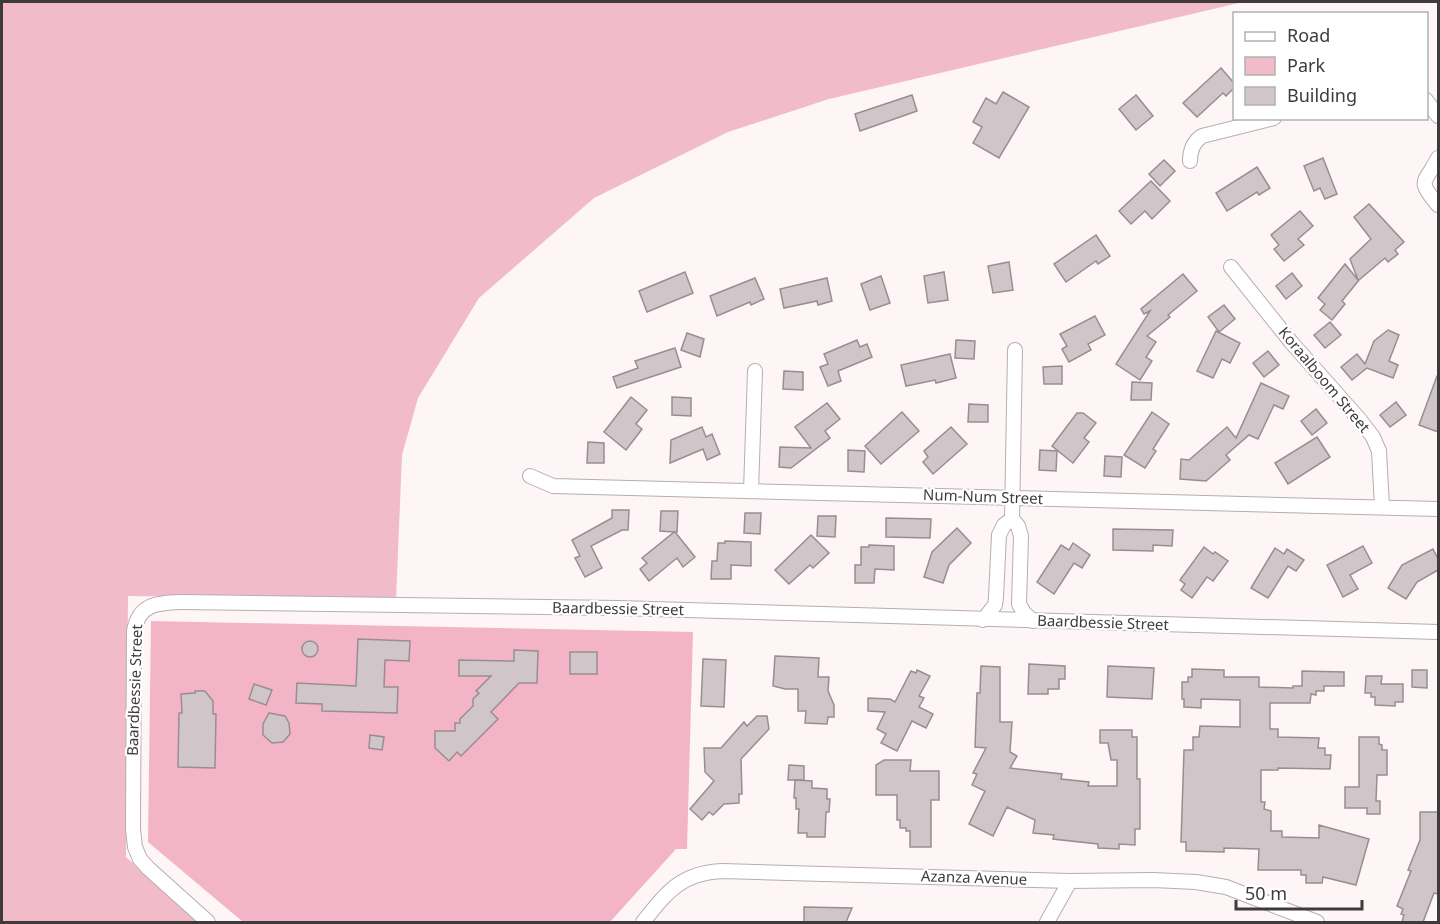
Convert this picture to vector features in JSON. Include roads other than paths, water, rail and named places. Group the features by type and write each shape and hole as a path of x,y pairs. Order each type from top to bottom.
{"street":[{"path":"1428,103 1438,116"},
{"path":"1190,161 1194,142 1202,136 1266,120"},
{"path":"1435,201 1425,188 1424,180 1438,159"},
{"name":"Koraalboom Street","path":"1231,267 1291,342 1373,437 1379,451 1382,507"},
{"path":"1015,350 1012,519 1018,526 1021,537 1019,604 1024,613 1033,621"},
{"path":"752,491 755,371"},
{"name":"Num-Num Street","path":"530,476 553,486 1438,509"},
{"path":"982,620 994,605 999,535 1004,525 1012,519"},
{"name":"Baardbessie Street","path":"208,922 148,868 140,859 135,847 132,811 134,631 137,618 142,611 153,606 182,602 618,608 1438,632"},
{"name":"Azanza Avenue","path":"643,922 682,881 697,874 710,872 1209,883 1226,887 1317,922"},
{"path":"1047,922 1070,881"}]}
